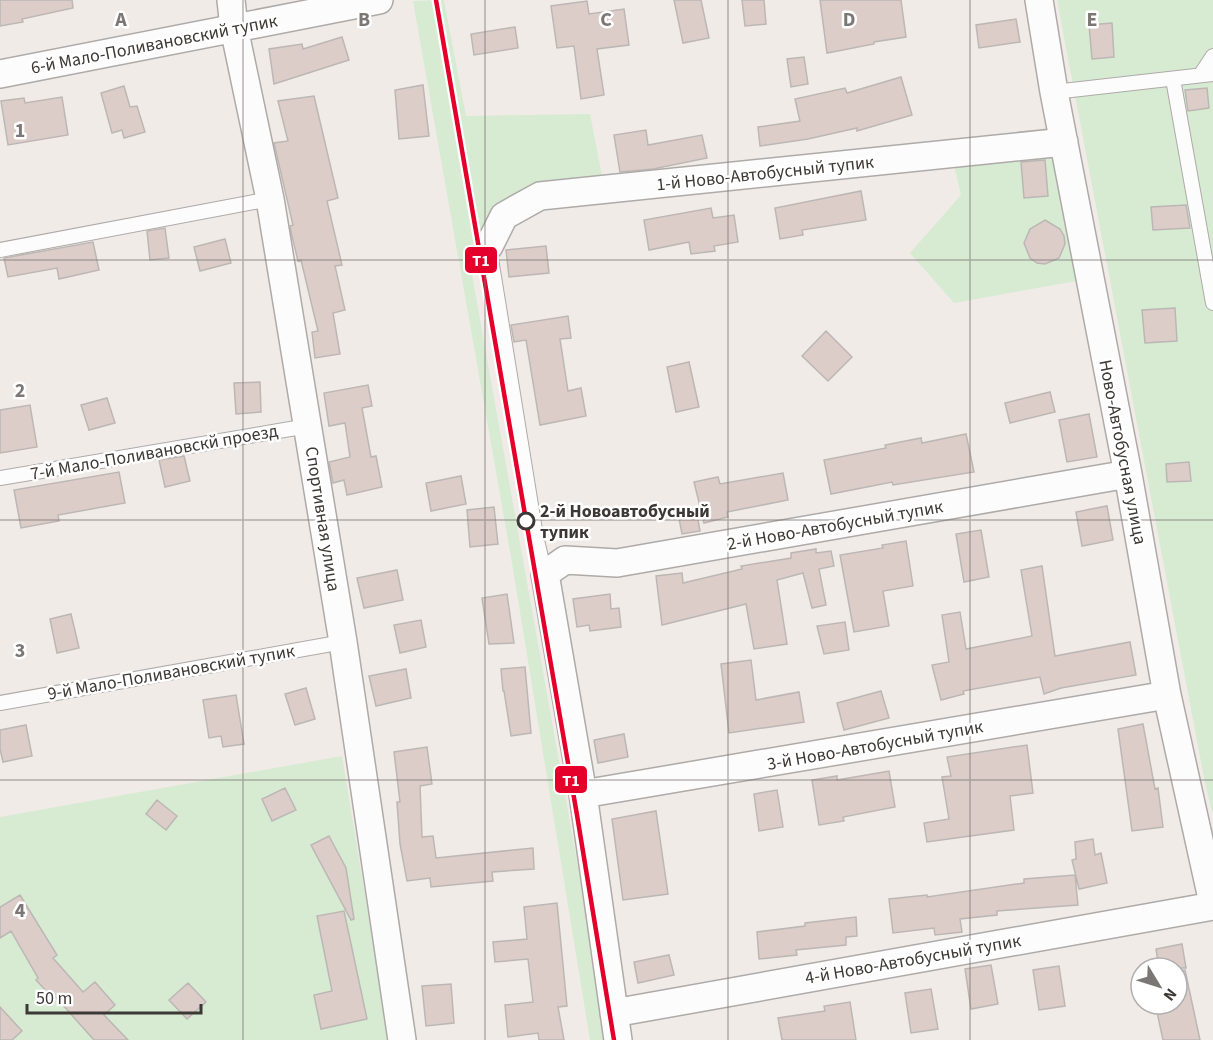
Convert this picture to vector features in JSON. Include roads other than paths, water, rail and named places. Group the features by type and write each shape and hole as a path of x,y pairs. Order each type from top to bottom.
{"street":[{"name":"Спортивная улица","path":"231,0 234,28 270,199 308,426 343,642 402,1040"},
{"name":"6-й Мало-Поливановский тупик","path":"0,74 379,0"},
{"name":"Ново-Автобусная улица","path":"1039,0 1054,92 1128,474 1167,695 1201,790 1213,905"},
{"name":"1-й Ново-Автобусный тупик","path":"489,246 504,216 540,196 1064,142"},
{"name":"2-й Ново-Автобусный тупик","path":"545,574 565,560 617,563 1128,474"},
{"path":"545,574 583,794 618,1040"},
{"name":"3-й Ново-Автобусный тупик","path":"583,794 1167,695"},
{"name":"4-й Ново-Автобусный тупик","path":"614,1013 1213,905"}],"lane":[{"path":"1054,92 1207,74 1213,56"},
{"path":"1173,79 1213,303"},
{"path":"0,250 270,199"},
{"path":"489,246 536,537 545,574"},
{"name":"7-й Мало-Поливановскй проезд","path":"0,478 308,426"},
{"name":"9-й Мало-Поливановский тупик","path":"0,704 343,642"}],"place":[{"name":"2-й Новоавтобусный тупик","path":"526,521"}]}
